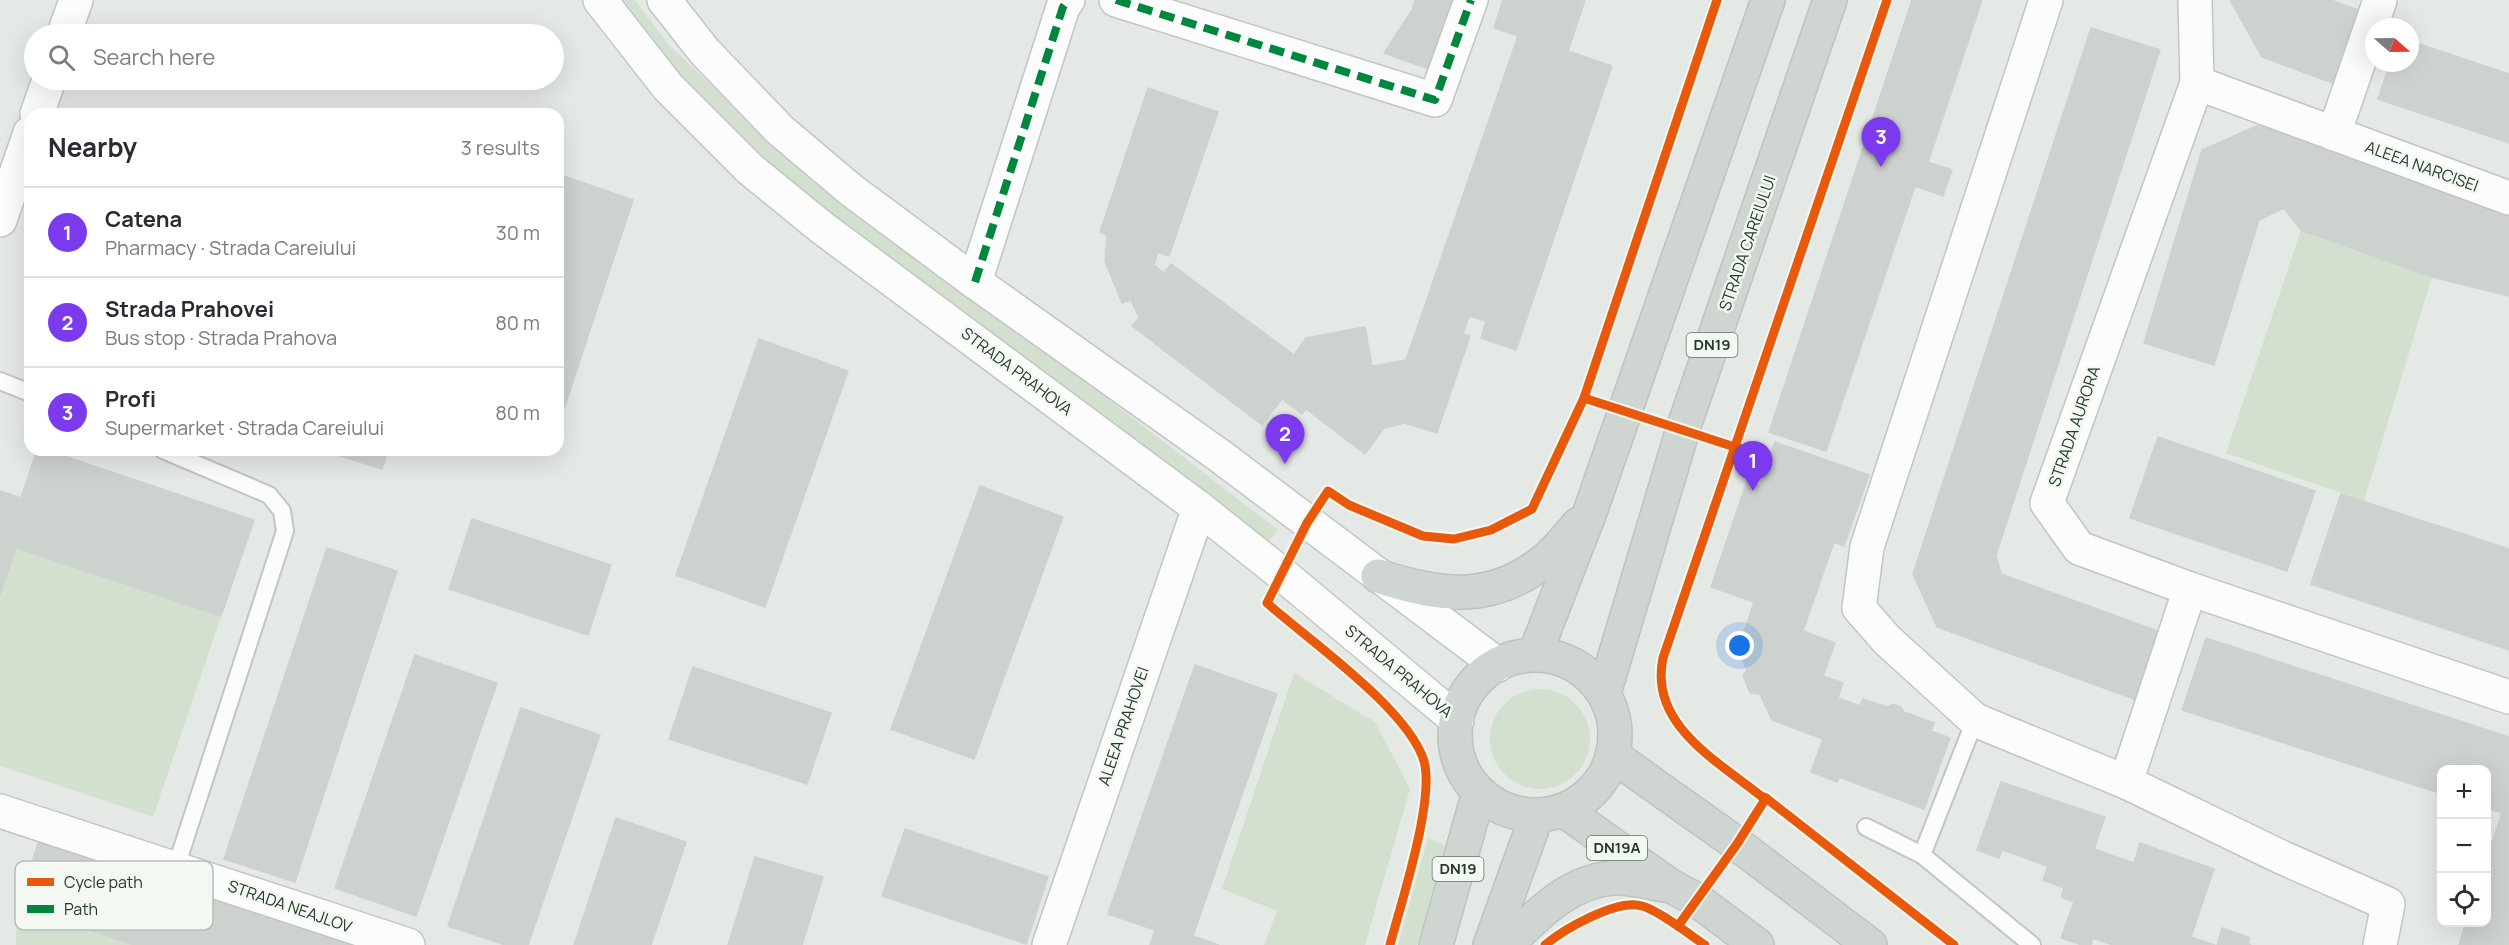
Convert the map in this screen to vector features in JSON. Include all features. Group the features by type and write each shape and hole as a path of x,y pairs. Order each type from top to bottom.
{"main road":[{"path":"1535,654 1590,512 1768,0"},
{"name":"STRADA CAREIULUI","path":"1604,693 1683,429 1830,0"},
{"path":"1378,576 1412,587 1447,593 1482,591 1515,580 1545,561 1590,512"},
{"path":"1535,654 1562,658 1586,672 1604,693 1614,718 1615,744 1608,768 1594,790 1551,813 1524,814 1499,807 1479,792 1464,772 1456,747 1456,720 1466,694 1484,672 1508,659 1535,654"},
{"path":"1612,755 1737,844 1870,945"},
{"name":"DN19","path":"1436,945 1479,792"},
{"path":"1490,945 1551,813"},
{"name":"DN19A","path":"1551,813 1697,900 1757,945"},
{"path":"1506,945 1542,911 1570,890 1591,881 1616,878 1669,885"}],"street":[{"path":"68,24 76,0"},
{"name":"STRADA PRAHOVA","path":"600,0 668,87 750,169 821,227 1198,508 1282,574 1456,720"},
{"path":"664,0 705,52 780,130 850,190 1220,456 1498,665"},
{"path":"975,282 1063,7 1068,0"},
{"path":"1116,0 1435,100 1471,0"},
{"path":"2046,0 1867,547 1859,608 1887,640 1975,720 2126,782 2281,857 2388,904 2380,945"},
{"name":"STRADA AURORA","path":"2195,0 2197,83 2047,503 2079,548 2190,589 2509,697"},
{"path":"2334,134 2380,0"},
{"name":"ALEEA NARCISEI","path":"2197,83 2509,198"},
{"path":"39,108 45,90"},
{"path":"0,220 24,150"},
{"name":"ALEEA PRAHOVEI","path":"1048,945 1198,508"},
{"path":"2126,782 2190,589"},
{"name":"STRADA NEAJLOV","path":"0,811 157,861"},
{"name":"STRADA NEAJLOV","path":"213,879 408,945"}],"lane":[{"path":"0,381 24,391"},
{"path":"177,456 269,495 282,511 285,519 285,531 178,861"},
{"path":"1922,855 1975,720"},
{"path":"1866,827 1922,855 2032,945"}],"green space":[{"path":"615,0 635,0 669,45 808,177 944,272 1278,530 1266,545 764,170"},
{"path":"2301,230 2432,277 2364,501 2226,453"},
{"path":"16,548 221,616 153,817 0,766 0,595"},
{"path":"1294,673 1375,722 1410,789 1365,945 1264,945 1277,911 1222,889"},
{"path":"1540,689 1559,693 1575,704 1586,720 1590,739 1586,758 1575,774 1559,785 1540,789 1521,785 1505,774 1494,758 1490,739 1494,720 1505,704 1521,693"},
{"path":"1428,838 1445,846 1417,945 1398,945"},
{"path":"16,930 90,930 134,945 16,945"}],"building":[{"path":"1415,0 1453,0 1429,69 1384,53 1412,10"},
{"path":"1503,0 1585,0 1568,51 1612,66 1516,350 1481,338 1486,321 1469,316 1463,334 1470,336 1437,433 1405,423 1384,428 1365,454 1306,409 1302,414 1282,399 1262,425 1132,326 1139,318 1131,300 1122,303 1105,261 1107,235 1100,232 1148,88 1218,112 1169,256 1158,252 1154,265 1164,273 1171,264 1294,355 1306,338 1365,327 1372,366 1406,360 1518,36 1494,28"},
{"path":"1912,0 1982,0 1928,162 1952,170 1943,196 1915,186 1826,451 1769,432"},
{"path":"2230,0 2331,0 2375,16 2374,18 2365,18 2365,44 2349,89 2262,57"},
{"path":"2091,28 2160,50 1996,555 2001,574 2163,633 2139,701 1937,627 1913,574"},
{"path":"2419,44 2509,74 2509,143 2378,99 2387,72 2419,72"},
{"path":"2268,121 2509,207 2509,296 2432,277 2301,230 2284,208 2259,220 2214,365 2144,343 2202,150"},
{"path":"564,176 633,200 564,409"},
{"path":"759,339 848,371 765,607 676,575"},
{"path":"2158,437 2315,491 2287,571 2130,518"},
{"path":"1775,442 1869,475 1844,546 1834,542 1803,631 1835,643 1823,676 1843,683 1838,698 1860,706 1863,699 1887,707 1894,704 1901,707 1904,712 1934,723 1931,731 1950,738 1924,809 1839,777 1837,782 1811,772 1823,739 1772,720 1760,694 1750,693 1743,675 1747,670 1738,651 1754,602 1711,587 1747,481 1760,486"},
{"path":"35,456 64,456 254,520 221,616 16,548 0,595 0,491 21,498"},
{"path":"340,456 386,456 382,469"},
{"path":"980,486 1063,517 974,759 891,729"},
{"path":"2341,494 2509,549 2509,650 2311,584"},
{"path":"472,519 611,565 588,635 449,589"},
{"path":"327,548 397,571 295,882 224,859"},
{"path":"2206,638 2509,737 2509,945 2459,945 2464,927 2491,927 2491,845 2502,813 2491,810 2491,765 2437,765 2437,792 2182,710"},
{"path":"415,655 497,683 416,916 335,888"},
{"path":"1195,665 1277,694 1193,936 1219,945 1150,945 1155,930 1108,914"},
{"path":"693,667 831,713 807,784 669,739"},
{"path":"521,708 600,735 528,945 505,945 448,926"},
{"path":"2001,782 2105,817 2094,849 2134,863 2140,843 2214,869 2191,937 2215,945 2113,945 2093,938 2091,945 2082,945 2061,938 2074,902 2061,897 2064,888 2043,880 2048,866 2002,850 1999,858 1977,850"},
{"path":"616,818 686,842 651,945 574,945"},
{"path":"905,829 1048,877 1026,944 882,896"},
{"path":"41,835 117,861 32,861"},
{"path":"755,857 823,877 802,945 728,945"},
{"path":"213,894 364,945 134,945 90,930 213,930"},
{"path":"2222,928 2250,938 2248,944 2251,945 2217,945"}],"marked path":[{"path":"975,282 1063,7 1068,0"},
{"path":"1116,0 1435,100 1471,0"}],"cycle path":[{"path":"1390,945 1421,825 1425,800 1424,761 1414,741 1379,698 1267,603 1307,523 1328,491 1349,505 1423,536 1454,539 1491,530 1532,509 1584,398 1717,0"},
{"path":"1887,0 1663,658 1661,681 1666,702 1676,721 1707,754 1954,945"},
{"path":"1584,398 1744,450"},
{"path":"1678,926 1737,844 1766,798"},
{"path":"1545,945 1564,931 1591,917 1631,905 1649,908 1705,945"}],"place":[{"name":"Profi","path":"1881,167"},
{"name":"Strada Prahovei","path":"1285,464"},
{"name":"Catena","path":"1753,491"}]}
